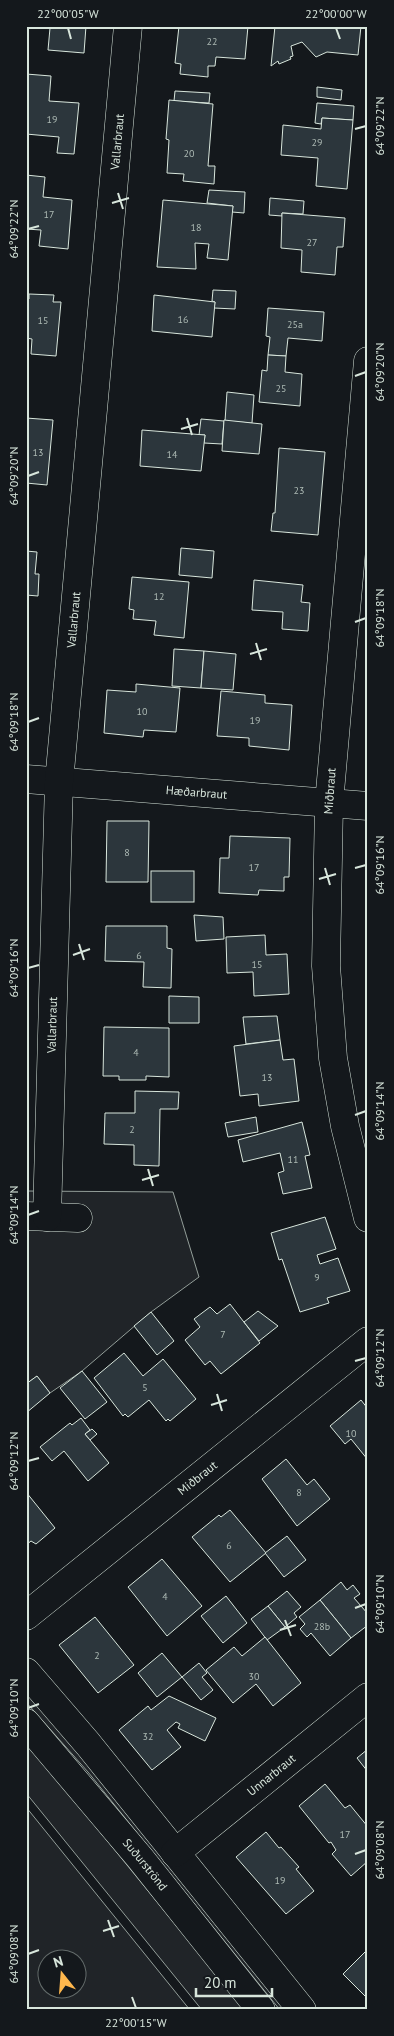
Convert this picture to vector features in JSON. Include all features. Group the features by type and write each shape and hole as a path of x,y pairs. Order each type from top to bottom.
{"street":[{"name":"Vallarbraut","path":"78,1218 37,1216 59,782 128,26"},
{"name":"Miðbraut","path":"368,361 329,802 326,966 333,1058 345,1126 368,1218"},
{"name":"Hæðarbraut","path":"26,779 368,806"},
{"name":"Miðbraut","path":"26,1616 368,1341"},
{"path":"26,1672 88,1744 302,2010"},
{"name":"Unnarbraut","path":"175,1853 368,1697"},
{"name":"Suðurströnd","path":"26,1723 140,1858 261,2010"}],"shaded area":[{"path":"26,1191 173,1192 199,1277 151,1312 82,1371 50,1393 37,1376 26,1384"},
{"path":"26,1687 288,2010 280,2010 88,1772 26,1702"},
{"path":"26,1741 245,2010 202,2010 26,1793"},
{"path":"26,1807 190,2010 26,2010"}],"building":[{"path":"53,26 86,26 84,53 48,50 50,28"},
{"path":"179,26 248,26 245,59 216,57 215,66 208,66 208,77 180,74 181,64 175,63"},
{"path":"275,26 361,26 358,55 327,52 316,57 302,42 291,46 293,56 290,57 291,59 279,64 278,61 271,66"},
{"path":"26,74 51,76 49,101 79,103 74,154 57,153 59,137 26,134"},
{"path":"317,87 342,90 341,100 317,97"},
{"path":"175,91 210,93 209,103 174,101"},
{"path":"169,100 213,104 208,166 215,166 214,184 183,181 184,174 167,173 169,140 166,139"},
{"path":"317,103 354,106 353,120 322,118 321,124 315,123"},
{"path":"322,118 353,120 347,189 316,186 318,158 281,155 283,125 321,129"},
{"path":"26,175 45,177 43,197 72,200 68,249 39,246 41,230 26,229"},
{"path":"209,190 245,192 244,213 232,212 233,206 207,203"},
{"path":"270,198 304,201 303,214 282,213 282,216 269,215"},
{"path":"163,200 233,206 228,260 207,258 209,244 195,243 196,269 157,267"},
{"path":"282,213 345,218 343,247 337,247 335,275 301,272 302,250 281,248"},
{"path":"213,290 236,291 235,309 214,308 215,302 212,301"},
{"path":"29,294 54,295 53,302 61,302 56,356 31,354 32,339 26,338 26,299 29,299"},
{"path":"154,295 215,302 212,337 152,331"},
{"path":"268,308 324,312 322,341 288,338 286,356 268,355 270,337 266,336"},
{"path":"268,355 286,356 285,372 302,374 300,406 259,402 262,370 267,371"},
{"path":"227,392 254,395 252,423 225,421"},
{"path":"26,418 53,420 47,485 26,483"},
{"path":"201,419 224,421 222,444 204,443 205,435 199,435"},
{"path":"224,420 262,424 259,454 222,451"},
{"path":"142,430 205,435 201,471 140,466"},
{"path":"279,448 325,452 318,535 271,531 273,513 275,513"},
{"path":"181,548 214,551 212,578 179,575"},
{"path":"26,551 37,552 35,574 39,574 38,596 26,595"},
{"path":"132,577 189,582 184,638 154,635 156,621 133,619 134,610 129,609"},
{"path":"254,580 303,585 301,602 310,603 308,631 282,629 283,612 252,610"},
{"path":"174,649 204,651 201,688 172,686"},
{"path":"204,651 236,654 233,690 201,688"},
{"path":"136,684 180,688 176,732 144,730 143,737 104,733 107,690 136,692"},
{"path":"221,691 265,695 265,703 292,705 289,750 249,746 249,738 217,736"},
{"path":"107,821 149,821 148,882 106,882"},
{"path":"230,836 290,838 289,877 284,877 284,891 259,890 258,895 219,893 220,858 229,858"},
{"path":"151,871 194,871 194,902 151,902"},
{"path":"194,915 223,917 224,939 196,941"},
{"path":"106,926 167,926 167,948 172,949 171,988 143,987 144,962 105,961"},
{"path":"265,935 266,955 287,954 289,994 254,996 253,972 227,973 226,937"},
{"path":"169,996 199,997 199,1023 169,1023"},
{"path":"277,1016 280,1040 246,1044 243,1017"},
{"path":"104,1027 169,1028 169,1077 146,1076 146,1080 119,1080 119,1076 103,1076"},
{"path":"280,1040 283,1060 294,1059 299,1101 259,1106 258,1094 240,1096 234,1046"},
{"path":"135,1091 179,1092 178,1109 160,1109 159,1166 134,1165 134,1145 104,1144 105,1113 135,1113"},
{"path":"256,1117 258,1132 228,1137 225,1123"},
{"path":"302,1122 310,1155 305,1156 312,1188 283,1194 278,1173 284,1171 280,1153 243,1162 238,1140"},
{"path":"325,1217 336,1249 317,1255 320,1264 338,1258 350,1291 327,1298 329,1303 300,1312 282,1259 279,1260 271,1233"},
{"path":"230,1304 260,1343 221,1374 210,1361 205,1365 185,1340 200,1327 194,1319 210,1307 217,1314"},
{"path":"258,1311 278,1326 259,1341 244,1322"},
{"path":"151,1312 174,1341 157,1355 134,1326"},
{"path":"124,1353 143,1376 163,1359 196,1399 170,1421 168,1419 166,1421 149,1400 128,1417 125,1414 123,1416 94,1378"},
{"path":"82,1371 107,1402 85,1419 60,1388"},
{"path":"37,1376 50,1393 26,1413 26,1384"},
{"path":"361,1400 368,1409 368,1460 351,1439 345,1444 330,1426"},
{"path":"81,1418 90,1430 85,1434 109,1463 88,1481 64,1451 52,1461 40,1447 70,1423 72,1425"},
{"path":"92,1429 97,1434 90,1440 85,1434"},
{"path":"286,1459 307,1485 314,1479 330,1499 297,1526 262,1479"},
{"path":"26,1492 55,1528 36,1544 31,1541 26,1545"},
{"path":"230,1510 266,1553 230,1582 192,1537 219,1515 221,1517"},
{"path":"287,1536 306,1560 284,1577 265,1553"},
{"path":"162,1559 202,1606 167,1636 128,1587"},
{"path":"341,1582 347,1590 353,1585 360,1594 354,1598 368,1614 368,1625 351,1638 320,1600"},
{"path":"287,1591 301,1607 294,1613 297,1617 285,1627 268,1606"},
{"path":"226,1596 247,1623 223,1643 201,1616"},
{"path":"320,1600 351,1638 330,1656 311,1633 307,1637 300,1629 305,1624 299,1617"},
{"path":"268,1606 285,1627 267,1640 251,1619"},
{"path":"95,1617 134,1665 98,1693 59,1645"},
{"path":"265,1637 301,1683 273,1706 256,1684 233,1703 206,1670 234,1647 242,1656"},
{"path":"162,1653 182,1677 157,1697 138,1673"},
{"path":"199,1663 207,1673 202,1677 213,1690 201,1700 182,1677"},
{"path":"169,1696 216,1718 205,1741 178,1728 180,1724 176,1722 167,1730 181,1747 152,1770 119,1730 148,1706 151,1710"},
{"path":"368,1749 368,1772 357,1758"},
{"path":"325,1784 345,1808 350,1805 368,1827 368,1861 351,1876 332,1854 336,1850 331,1842 329,1843 299,1806"},
{"path":"266,1832 279,1848 281,1847 299,1867 296,1869 314,1891 286,1914 236,1857"},
{"path":"366,1951 368,1953 368,1999 343,1974"}]}
